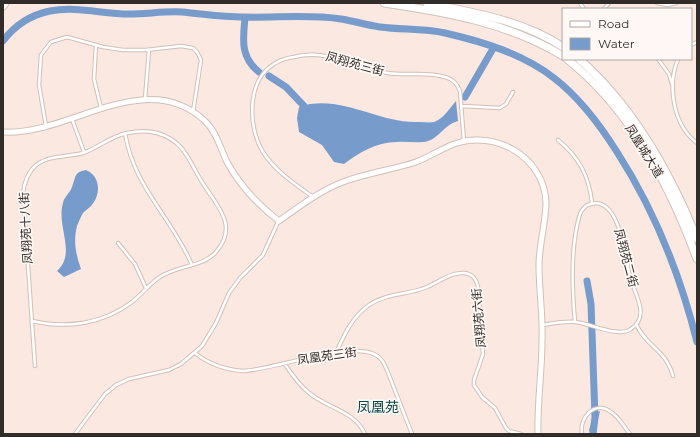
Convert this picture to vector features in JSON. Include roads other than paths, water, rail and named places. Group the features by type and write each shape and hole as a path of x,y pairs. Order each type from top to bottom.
{"main road":[{"path":"384,3 432,11 506,28 541,43 562,55"},
{"path":"427,3 505,20 542,35 562,46"},
{"name":"凤凰城大道","path":"568,60 592,81 641,144 667,190 697,258"},
{"name":"凤凰城大道","path":"580,60 611,91 643,132 671,181 697,239"}],"street":[{"path":"3,132 24,132 46,127 123,101 145,99 170,102 193,112 212,129 230,167 250,195 279,221 313,197 341,182 416,162 454,144 489,140 513,148 523,156 539,176 546,201 539,263 542,360 538,434"}],"lane":[{"path":"657,3 677,3"},
{"path":"46,127 39,85 39,64 45,48 58,38 67,37 96,45 124,50 149,50 187,46 197,52 201,60 201,69 193,112"},
{"path":"96,45 94,78 102,108"},
{"path":"145,99 149,50"},
{"name":"凤翔苑三街","path":"313,197 276,168 264,153 255,135 252,111 255,93 264,74 274,64 294,56 321,55 336,57 372,70 387,73 443,76 452,79 458,86 462,106 464,142"},
{"path":"659,60 668,74 677,114 688,135 697,144"},
{"path":"672,87 678,60"},
{"path":"462,106 500,108 506,104 513,92"},
{"path":"32,321 64,325 96,320 124,308 146,288 167,272 210,258 217,252 222,244 226,225 220,207 203,184 190,159 176,143 167,137 152,132 135,131 125,133 84,152 72,119"},
{"path":"125,133 132,162 140,180 174,231 192,265"},
{"path":"558,140 579,161 590,188 592,203 583,208 577,231 573,274 575,322"},
{"name":"凤翔苑十八街","path":"35,366 24,186 31,170 45,160 84,152"},
{"name":"凤翔苑二街","path":"592,203 603,205 607,208 621,233 630,278 641,306 641,312 636,324"},
{"path":"75,434 105,394 116,385 129,379 169,370 182,364 195,353 210,336 232,289 263,255 279,221"},
{"path":"118,243 135,264 146,288"},
{"name":"凤翔苑六街","path":"336,353 351,324 368,306 387,296 427,286 452,275 461,273 470,274 476,280 478,287 483,340 483,354 474,380 474,385 482,397 495,408 506,428 509,431 521,434"},
{"path":"542,325 575,322 590,324 618,332 625,332 636,324 640,334 647,342 664,355 670,365 673,376"},
{"name":"凤凰苑三街","path":"195,353 215,366 237,371 251,371 336,353 368,352 378,356 387,370 412,434"},
{"path":"284,363 308,392 325,404 348,415 360,425 365,434"},
{"path":"582,434 582,422 585,416 594,409 607,409 613,413 630,434"}],"water":[{"path":"456,101 458,121 449,125 436,137 428,141 390,142 376,146 344,164 334,162 322,145 299,132 297,118 299,107 314,104 344,106 389,119 434,122 446,113"},
{"path":"86,170 95,177 97,181 97,197 91,206 83,213 77,226 75,237 76,248 81,269 64,277 57,271 63,264 66,248 62,221 63,203 77,174"},
{"path":"600,411 596,429 597,434 590,434 589,430 594,414"}],"waterway":[{"path":"3,41 13,30 30,18 50,11 70,9 119,14 182,12 236,17 305,16 341,19 380,27 429,30 474,40 516,56 529,62 554,78 581,103 604,132 631,174 655,220 665,244 683,292 697,342"},
{"path":"245,18 244,47 249,60 259,72"},
{"path":"465,97 494,47"},
{"path":"269,76 286,87 304,106"},
{"path":"587,281 591,304 595,417 593,434"}],"district":[{"name":"凤凰苑","path":"378,407"}]}
